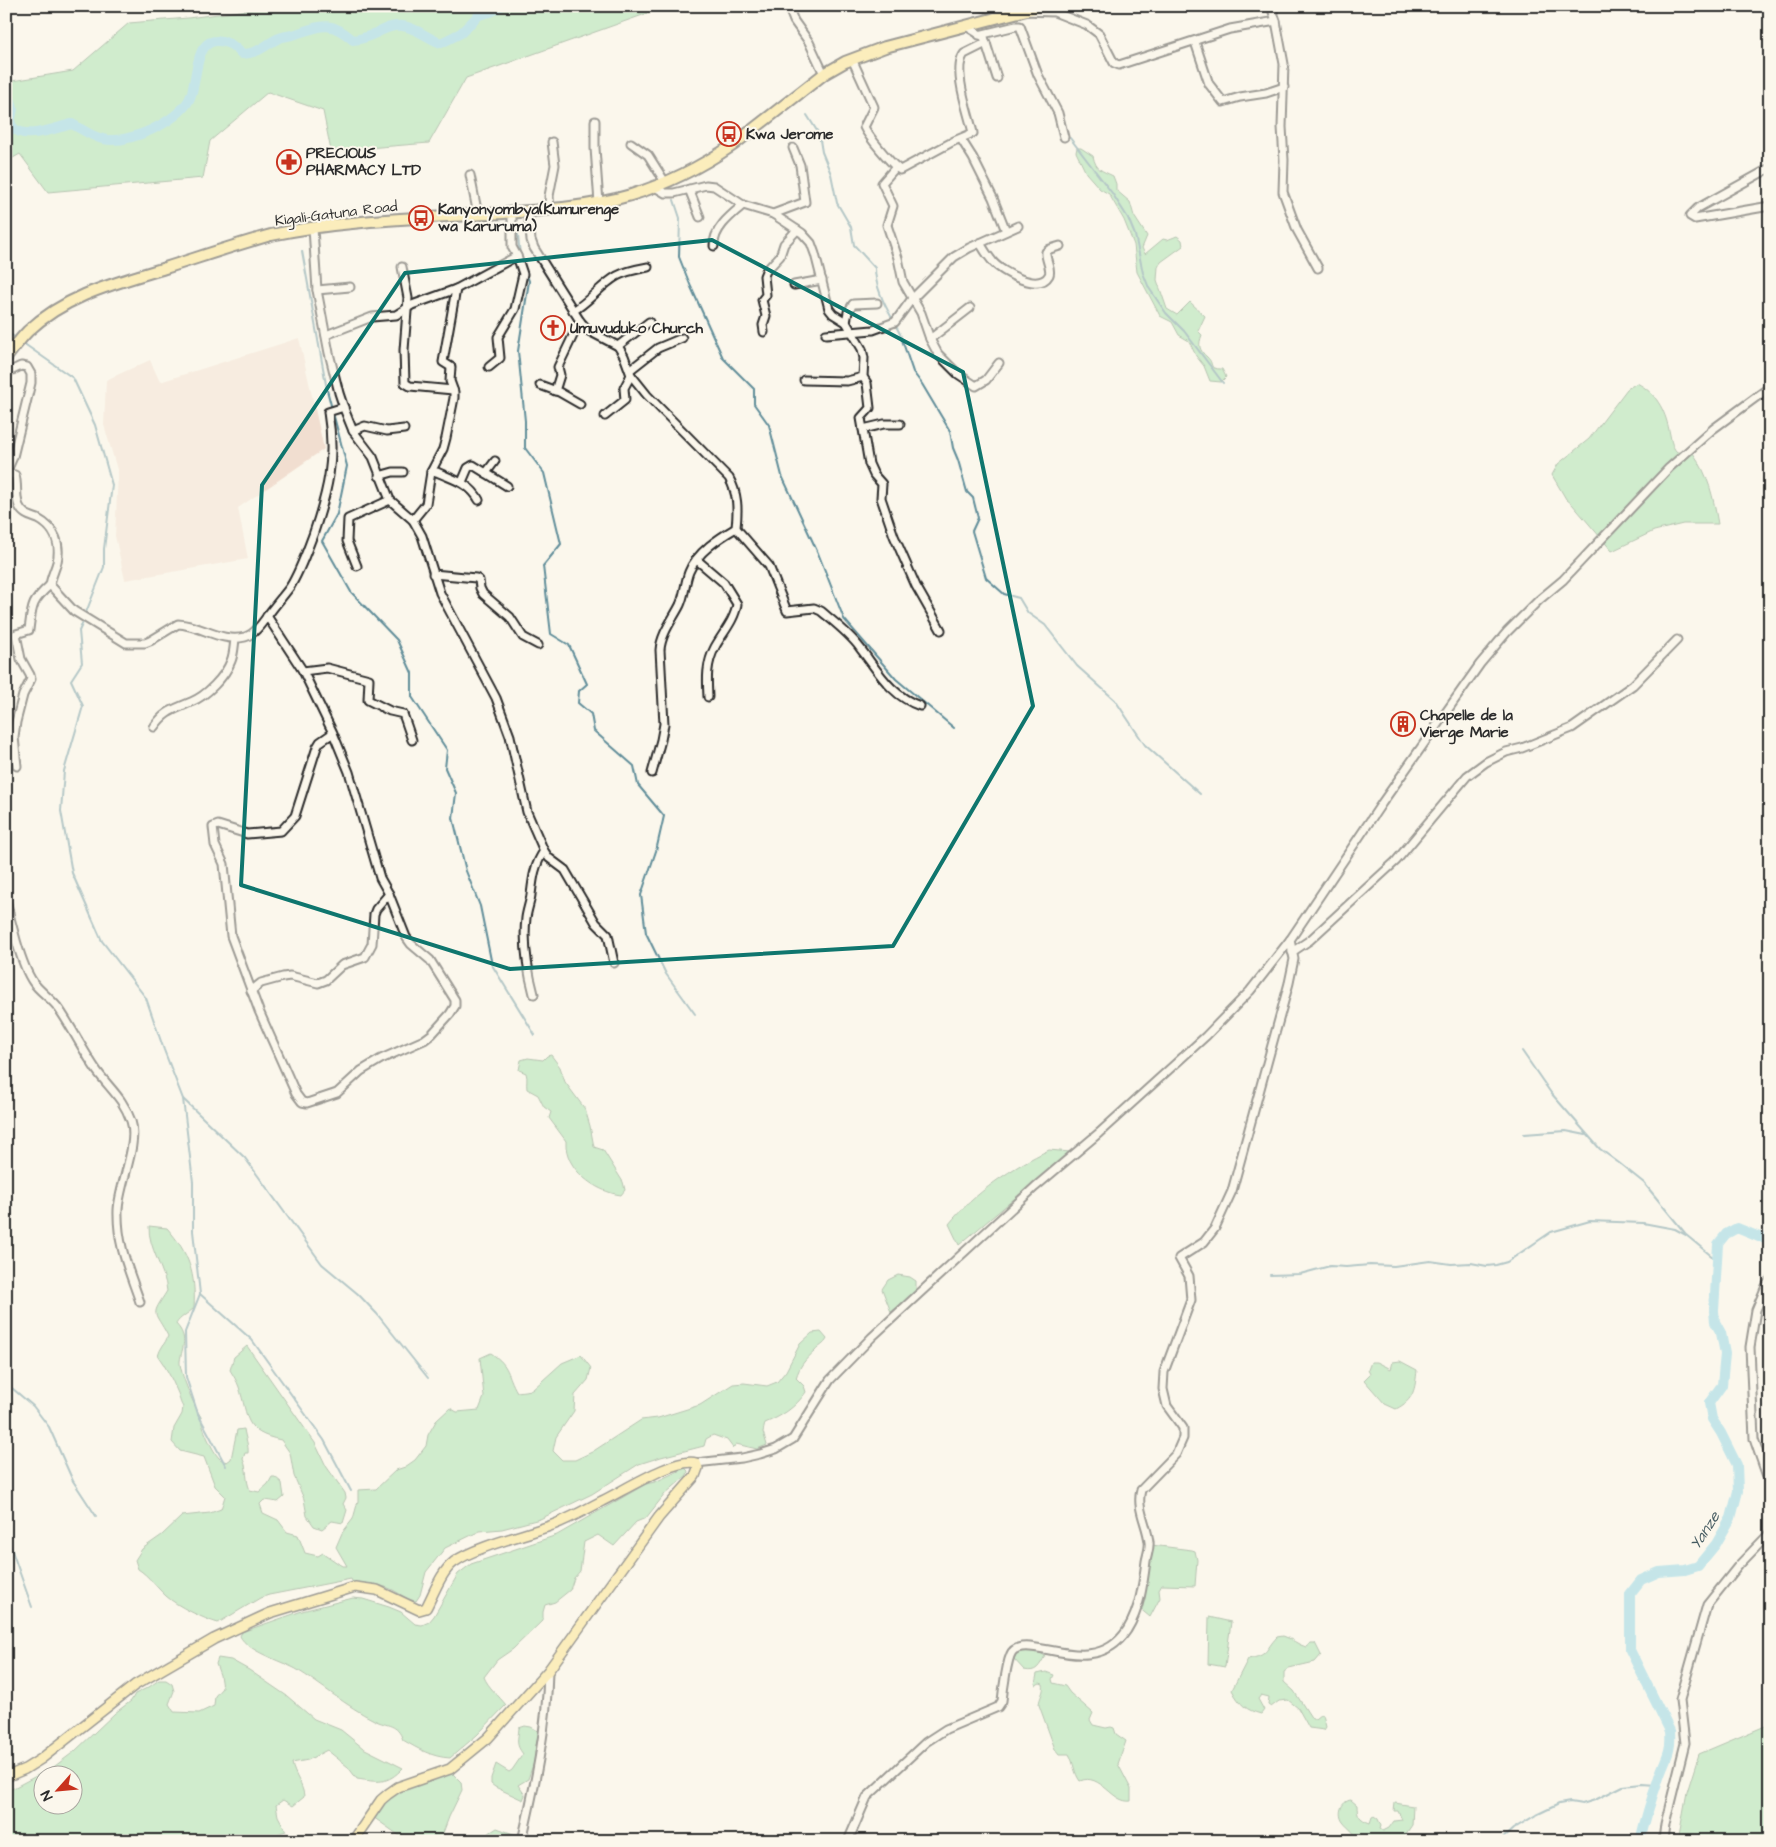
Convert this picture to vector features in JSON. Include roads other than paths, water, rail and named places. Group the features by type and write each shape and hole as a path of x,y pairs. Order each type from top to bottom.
{"highway":[{"name":"Kigali-Gatuna Road","path":"6,358 26,332 42,319 66,303 90,291 116,281 248,242 313,228 550,209 599,203 632,195 655,187 718,155 824,74 852,59 879,49 1010,15 1022,9 1042,6"}],"main road":[{"path":"6,1777 25,1769 40,1759 115,1698 135,1685 234,1629 270,1613 355,1587 377,1590 418,1610 422,1610 426,1608 446,1570 461,1558 550,1526 682,1462 690,1461 696,1463 698,1468 694,1476 659,1518 548,1671 488,1738 450,1769 398,1788 388,1794 381,1800 353,1841"}],"street":[{"path":"788,6 794,21 809,42 824,74"},
{"path":"980,6 1010,15"},
{"path":"1271,6 1282,48 1284,87 1282,127 1283,192 1300,234 1318,268"},
{"path":"1022,9 1054,12 1088,25 1099,34 1116,65 1230,30 1276,21"},
{"path":"966,26 984,37 997,78"},
{"path":"980,34 1020,26 1040,80 1058,113 1064,137"},
{"path":"1195,42 1209,84 1223,102 1266,93 1284,87"},
{"path":"852,59 874,107 864,127 872,140 900,170 936,150 973,133 962,88 962,58 964,54 986,43"},
{"path":"595,121 599,203"},
{"path":"961,139 994,198 1006,231"},
{"path":"550,209 549,196 555,165 552,142"},
{"path":"631,143 648,155 665,182"},
{"path":"773,214 805,202 800,164 793,148"},
{"path":"896,167 882,184 893,206 887,226 888,232 898,258 903,282 911,300 921,313 930,339 938,354 952,368 976,386 986,380 1000,363"},
{"path":"1770,168 1698,208 1690,216 1695,219 1770,206"},
{"path":"470,175 478,215"},
{"path":"655,187 665,193 674,193 706,185 714,186 743,205 773,214 797,230 811,243 829,309 846,322 862,349 864,358 863,377 867,383 870,408 861,418 869,464 874,475 882,484 881,498 894,536 916,586 941,630"},
{"path":"689,189 700,217"},
{"path":"714,246 716,235 727,218 743,205"},
{"path":"528,211 531,240 534,248 580,321 589,331 618,346 630,372 647,395 729,478 737,501 736,528 769,566 787,611 814,608 821,611 860,647 886,683 912,703 920,706"},
{"path":"489,367 500,358 499,334 515,310 523,274 518,256 512,247 512,212"},
{"path":"826,334 873,330 895,322 911,300 954,257 1018,226"},
{"path":"313,228 316,290 335,379 353,432 374,457 390,500 413,520 422,536 433,574 447,608 480,668 504,718 510,736 527,812 544,851 549,858 565,870 596,922 608,935 614,962"},
{"path":"764,332 763,325 766,316 762,300 766,295 764,276 766,271 780,256 784,244 797,230"},
{"path":"980,243 1001,270 1034,282 1045,279 1049,275 1050,270 1045,258 1046,252 1060,246"},
{"path":"326,335 372,317 396,315 420,301 456,289 518,256"},
{"path":"402,267 408,298 404,350 405,383 410,386 453,390"},
{"path":"573,311 590,300 600,289 618,275 648,267"},
{"path":"794,285 822,280"},
{"path":"316,290 350,287"},
{"path":"413,520 426,504 431,472 443,449 452,409 454,393 450,381 451,366 443,362 456,289"},
{"path":"846,322 850,306 853,304 877,303"},
{"path":"930,339 970,308"},
{"path":"555,391 560,375 558,367 580,321"},
{"path":"618,346 649,322"},
{"path":"605,416 625,400 624,388 630,372 661,347 682,338"},
{"path":"6,373 21,366 27,367 31,374 31,383 6,473 15,475 18,505 21,510 26,515 37,519 52,529 58,551 57,563 50,585 36,598 32,606 29,630 16,634 21,659 31,679 23,695 16,722 14,737 17,766"},
{"path":"804,380 847,381 863,377"},
{"path":"540,384 580,404"},
{"path":"696,1463 760,1454 776,1449 794,1439 830,1380 872,1337 1035,1188 1206,1036 1250,990 1290,940 1382,803 1480,664 1507,632 1539,600 1563,580 1669,468 1713,429 1770,387"},
{"path":"50,585 74,611 126,643 145,643 178,624 235,639 252,634 289,588 303,564 325,499 329,480 332,456 328,412 344,407"},
{"path":"864,429 884,424 900,424"},
{"path":"353,432 365,426 387,431 404,429"},
{"path":"486,473 495,461"},
{"path":"462,482 471,466 476,466 507,486"},
{"path":"380,476 393,472 403,472"},
{"path":"431,472 436,472 462,482 475,492 480,500"},
{"path":"357,566 347,541 348,519 390,500"},
{"path":"652,773 664,724 660,646 681,604 690,570 712,544 736,528"},
{"path":"697,560 724,583 737,604 709,660 706,679 708,698"},
{"path":"433,574 480,580 480,588 484,594 510,617 523,637 538,645"},
{"path":"267,616 303,671 333,733 349,772 380,878 389,894 406,937 411,944 430,960 455,1000 455,1006 450,1014 424,1040 381,1059 368,1067 337,1093 314,1102 302,1102 296,1094 251,991 231,936 224,864 214,845 213,827 218,825 247,834 282,830 295,816 317,747 320,742 333,733"},
{"path":"154,728 162,717 172,710 202,696 222,677 231,663 235,639"},
{"path":"1292,952 1310,940 1396,862 1467,776 1486,762 1506,752 1522,748 1572,728 1633,685 1677,640"},
{"path":"303,671 327,668 369,679 368,700 390,711 403,714 412,740"},
{"path":"534,994 525,953 526,915 535,867 544,851"},
{"path":"251,991 261,983 290,976 318,983 326,980 342,965 365,956 372,944 374,914 389,894"},
{"path":"6,899 18,946 32,980 58,1007 98,1072 119,1096 131,1120 133,1133 129,1161 120,1194 118,1210 119,1235 121,1248 140,1302"},
{"path":"848,1841 866,1797 918,1749 946,1729 998,1707 1002,1701 1010,1656 1016,1648 1028,1646 1065,1654 1089,1655 1110,1647 1127,1630 1141,1597 1149,1542 1142,1518 1139,1497 1142,1490 1176,1454 1183,1438 1183,1428 1167,1406 1163,1389 1164,1372 1191,1300 1189,1276 1179,1258 1204,1242 1215,1228 1232,1191 1289,984 1294,959 1290,940"},
{"path":"1770,1281 1756,1310 1750,1347 1754,1439 1770,1485"},
{"path":"1663,1841 1665,1824 1685,1743 1680,1700 1707,1605 1739,1565 1770,1533"},
{"path":"523,1839 539,1763 548,1697 548,1671"}],"waterway":[{"path":"6,99 11,101 13,109 10,123 15,130 23,133 37,133 72,124 99,138 125,139 163,124 183,108 192,93 200,56 203,49 209,43 224,41 234,46 242,54 247,54 279,38 326,26 338,29 353,40 367,37 390,27 402,26 441,43 461,33 479,15 491,12 501,6"},
{"path":"807,115 819,134 822,152 831,174 837,203 851,227 854,245 875,268 878,288 893,320"},
{"path":"1070,138 1112,193 1128,218 1135,235 1143,273 1149,288 1166,313 1184,331 1223,383"},
{"path":"674,200 680,218 679,257 691,287 723,358 754,389 754,404 769,425 782,476 818,553 844,619 896,679 954,728"},
{"path":"517,226 520,255"},
{"path":"302,251 327,390 347,466 337,514 322,541 351,592 397,640 412,673 412,697 447,750 445,768 456,793 453,818 466,871 480,906 492,965 535,1035"},
{"path":"523,264 529,281 518,351 525,421 525,448 544,473 561,544 543,566 551,634 569,645 587,684 579,691 578,703 591,714 594,731 634,766 638,785 664,816 656,851 641,895 646,933 666,974 695,1014"},
{"path":"895,324 913,372 950,431 953,448 967,492 973,498 978,518 972,531 986,578 1004,594 1019,598 1028,613 1045,625 1077,666 1115,700 1145,745 1200,794"},
{"path":"6,331 17,339"},
{"path":"23,343 73,378 95,425 112,485 104,549 104,567 85,615"},
{"path":"84,620 79,631 82,663 71,680 83,706 64,771 61,811 72,873 102,941 146,998 183,1099 193,1182 193,1231 200,1294 252,1340 324,1440 351,1491"},
{"path":"1522,1051 1551,1093 1600,1149 1644,1183 1685,1233"},
{"path":"183,1099 245,1158 322,1264 358,1294 377,1314 428,1378"},
{"path":"1524,1134 1566,1131 1586,1135"},
{"path":"1270,1275 1300,1274 1330,1266 1394,1266 1430,1261 1451,1264 1496,1265 1507,1262 1551,1232 1590,1221 1643,1223 1675,1229 1686,1235 1714,1258 1717,1256"},
{"name":"Yanze","path":"1640,1841 1660,1773 1669,1752 1670,1731 1630,1650 1630,1594 1641,1580 1659,1572 1685,1570 1698,1566 1716,1544 1731,1518 1738,1491 1737,1465 1712,1419 1709,1403 1722,1385 1725,1354 1721,1333 1715,1322 1714,1311 1718,1244 1726,1234 1737,1228 1759,1237 1770,1238"},
{"path":"200,1294 185,1332 186,1377 198,1414 226,1466"},
{"path":"6,1383 33,1406 49,1427 73,1481 96,1516"},
{"path":"6,1534 32,1607"},
{"path":"1500,1841 1513,1829 1559,1804 1570,1802 1582,1804 1595,1800 1623,1786 1656,1785"}],"place":[{"name":"Kwa Jerome","path":"729,134"},
{"name":"PRECIOUS PHARMACY LTD","path":"289,162"},
{"name":"Kanyonyombya(Kumurenge wa Karuruma)","path":"421,218"},
{"name":"Umuvuduko Church","path":"553,328"},
{"name":"Chapelle de la Vierge Marie","path":"1403,724"}]}
